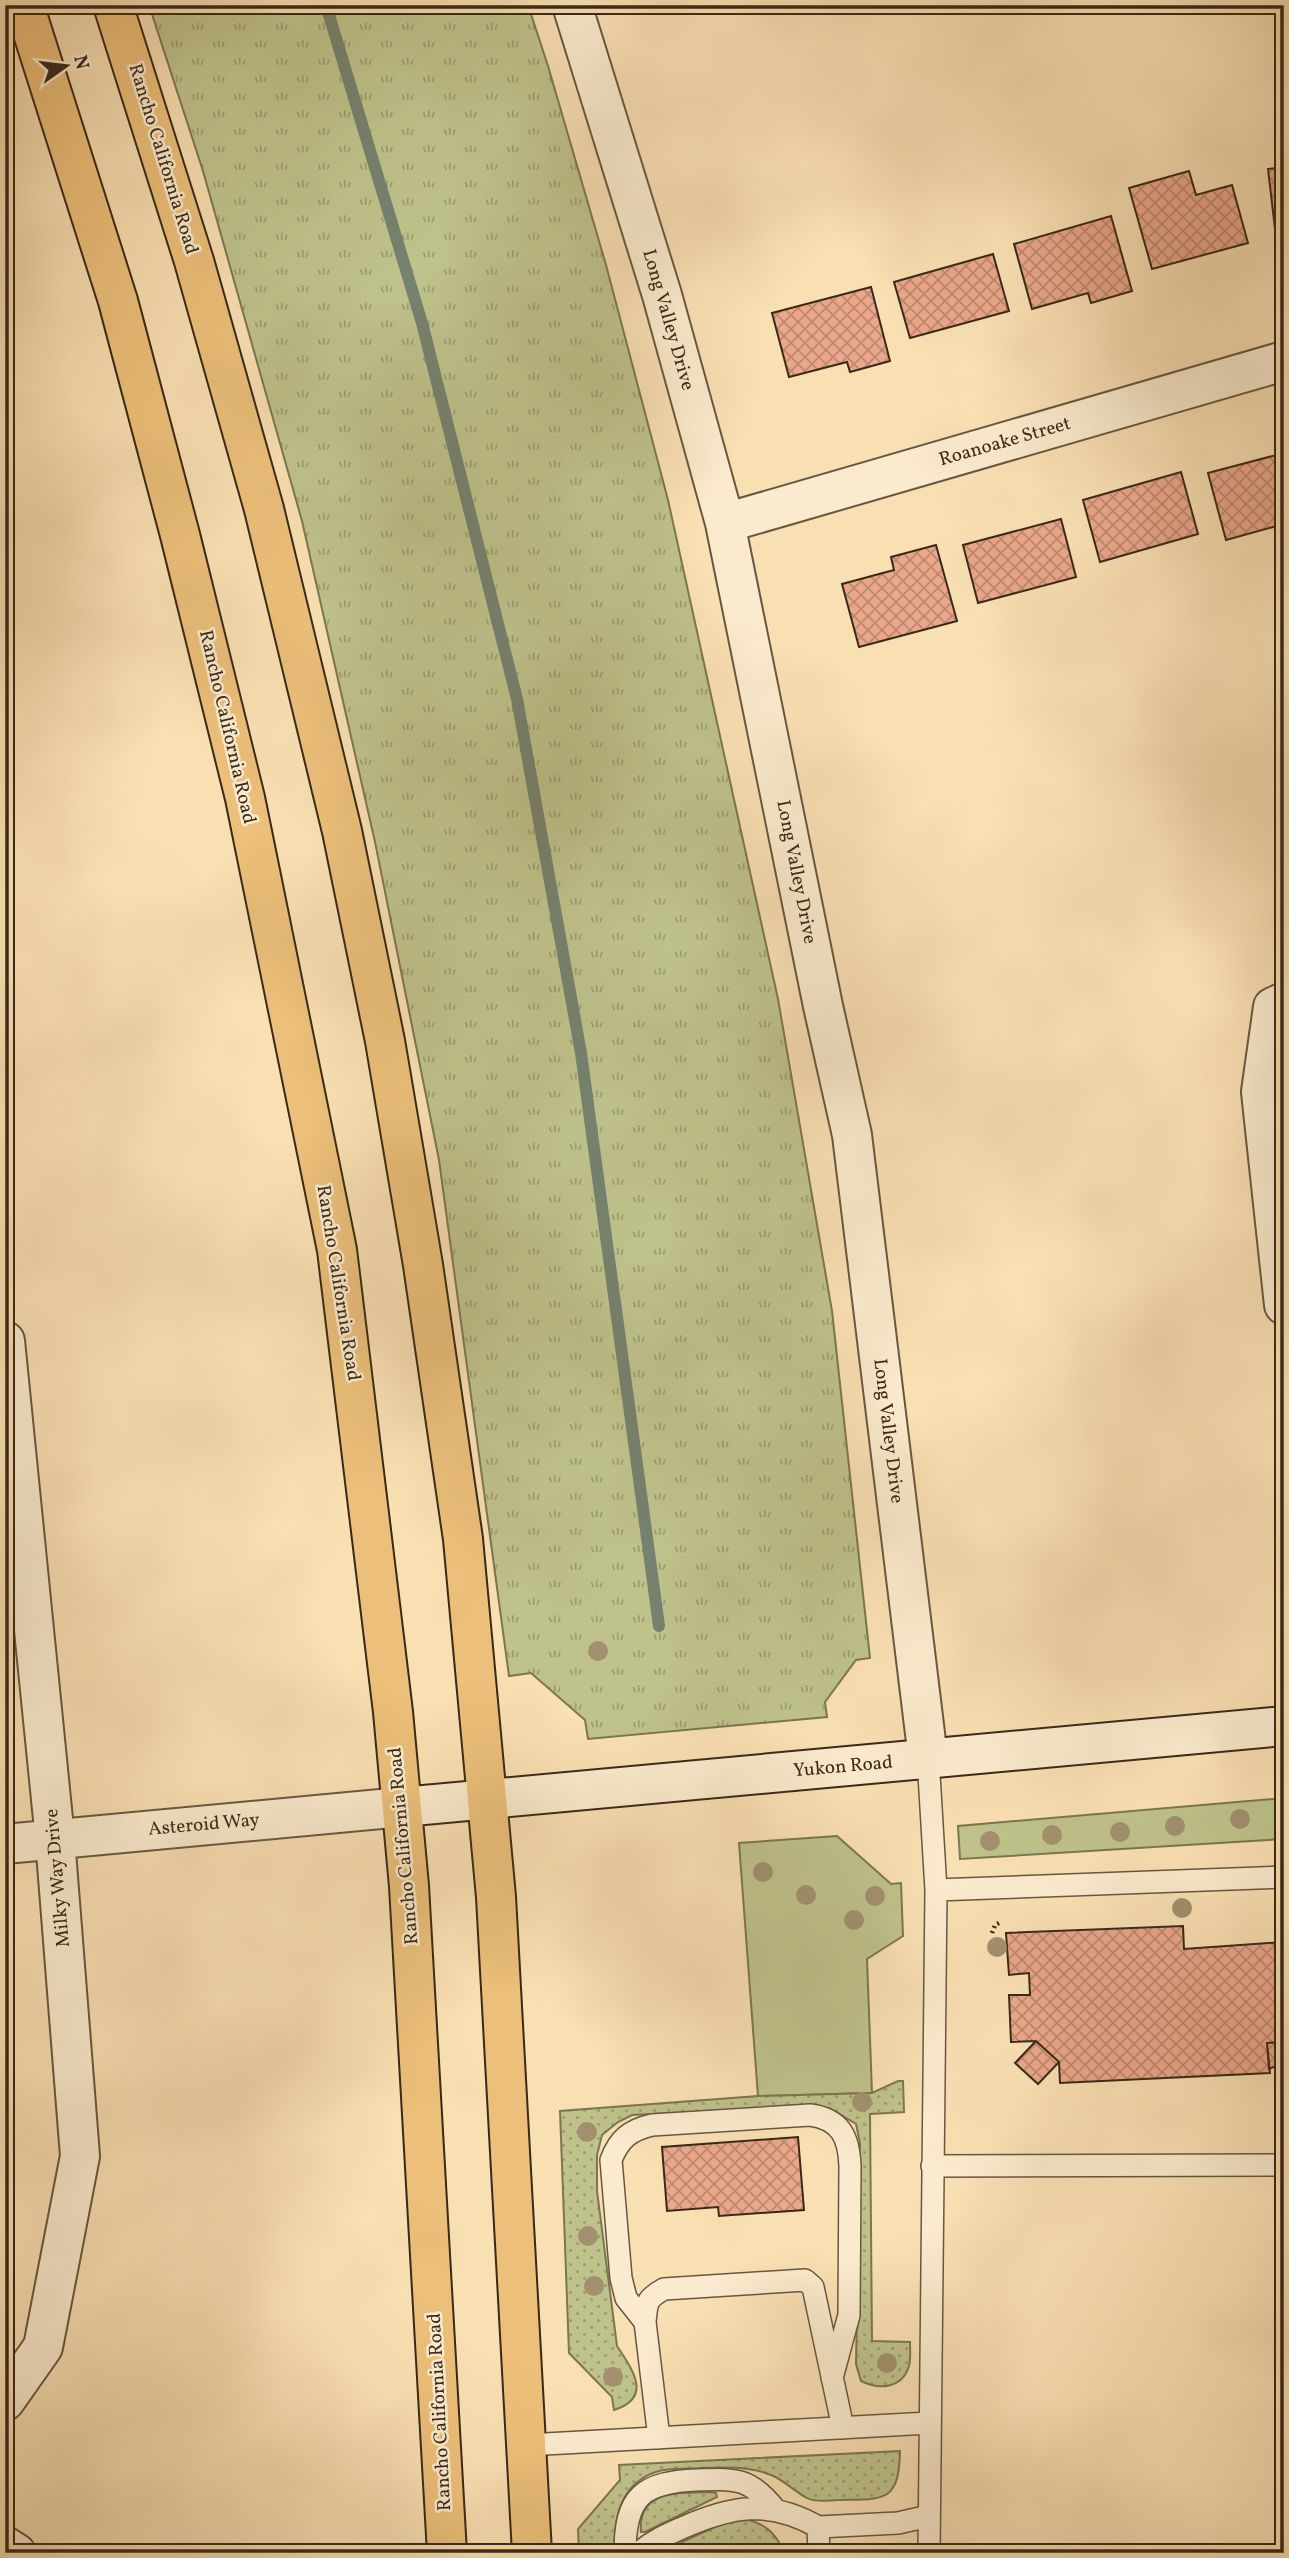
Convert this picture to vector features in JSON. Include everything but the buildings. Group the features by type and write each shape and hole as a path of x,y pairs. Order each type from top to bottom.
{"main road":[{"name":"Rancho California Road","path":"24,5 118,301 180,535 245,798 337,1250 402,1807 412,1927 447,2553"},
{"name":"Rancho California Road","path":"113,5 194,261 253,470 342,831 385,1041 423,1265 463,1539 488,1799 496,1897 533,2553"}],"street":[{"name":"Long Valley Drive","path":"572,5 662,295 726,523 823,1006 852,1135 928,1758"},
{"name":"Roanoake Street","path":"726,523 1284,361"},
{"path":"1284,1002 1273,1007 1261,1091 1284,1305"},
{"name":"Milky Way Drive","path":"5,1341 55,1839 80,2156 43,2347 5,2401"},
{"name":"Yukon Road","path":"402,1807 1284,1726"},
{"name":"Asteroid Way","path":"5,1844 402,1807"},
{"path":"5,2546 16,2553"}],"lane":[{"path":"928,1758 936,1890 929,2553"},
{"path":"936,1890 1284,1877"},
{"path":"645,2322 626,2298 621,2278 611,2160 616,2146 636,2129 652,2125 810,2115 822,2117 841,2130 849,2147 850,2166 849,2315 832,2378"},
{"path":"932,2166 1284,2165"},
{"path":"659,2438 645,2322 646,2303 664,2289 805,2280 813,2287 843,2428"},
{"path":"527,2445 929,2423"},
{"path":"625,2553 625,2533 630,2514 638,2499 650,2488 669,2482 730,2479 743,2482 760,2491 775,2509"},
{"path":"639,2553 651,2542 713,2514 750,2508 775,2509 797,2515 818,2527 898,2523 929,2516"},
{"path":"818,2527 819,2553"}],"path":[{"path":"992,1933 995,1925 1006,1922"}],"green space":[{"path":"149,5 528,5 606,265 668,500 778,999 832,1311 870,1658 856,1660 825,1702 827,1717 588,1739 585,1720 531,1673 509,1676 439,1160 375,842 302,521 203,171"},
{"path":"1284,1798 1284,1839 960,1859 958,1826"},
{"path":"837,1836 891,1884 901,1883 903,1936 867,1959 872,2093 758,2096 739,1843"},
{"path":"903,2081 904,2112 870,2114 872,2341 910,2342 906,2374 889,2386 875,2386 861,2381 856,2364 860,2143 856,2124 829,2108 811,2106 632,2115 602,2135 597,2155 597,2191 617,2346 629,2364 636,2382 633,2398 626,2405 614,2410 612,2397 569,2353 560,2111 758,2096 872,2093"},
{"path":"900,2451 899,2468 892,2489 886,2495 867,2499 811,2500 776,2477 746,2469 728,2467 659,2471 636,2484 622,2503 616,2527 615,2553 579,2553 578,2529 620,2480 619,2465"},
{"path":"716,2493 717,2497 641,2532 642,2518 653,2501 674,2494"},
{"path":"742,2518 768,2530 785,2553 658,2553 728,2521"}],"waterway":[{"path":"326,5 422,323 517,699 581,1053 659,1626"}]}
